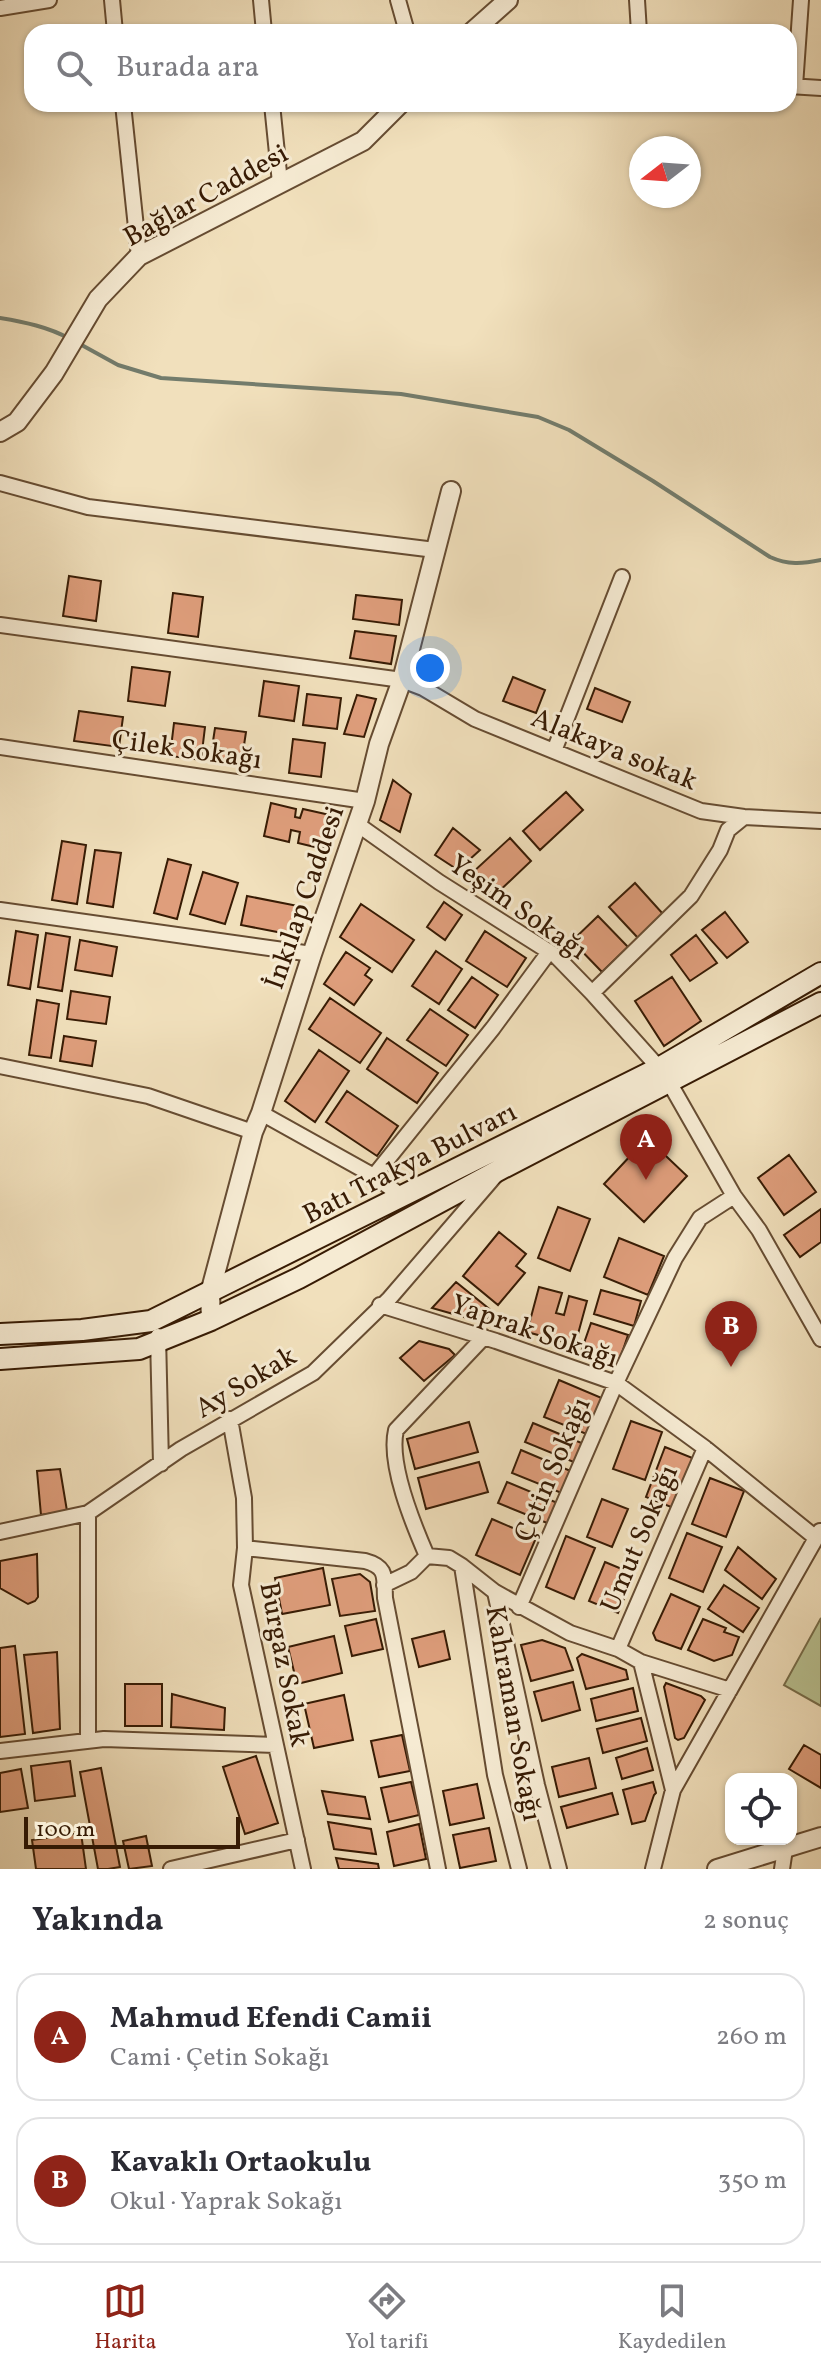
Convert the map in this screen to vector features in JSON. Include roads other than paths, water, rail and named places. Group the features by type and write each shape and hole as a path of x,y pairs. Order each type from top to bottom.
{"main road":[{"name":"Batı Trakya Bulvarı","path":"0,1359 139,1349 211,1320 299,1278 501,1169 664,1075 821,973"},
{"name":"Batı Trakya Bulvarı","path":"0,1334 82,1330 151,1321 403,1197 821,1003"}],"street":[{"path":"0,8 49,0"},
{"path":"112,0 114,24"},
{"path":"261,0 263,24"},
{"path":"398,0 405,24"},
{"path":"481,24 508,0"},
{"path":"637,0 638,24"},
{"path":"797,38 801,0"},
{"path":"797,86 821,88"},
{"path":"124,112 139,256"},
{"path":"273,112 280,183"},
{"name":"Bağlar Caddesi","path":"0,432 17,422 54,373 98,299 139,256 363,141 392,112"},
{"path":"0,483 88,507 435,550"},
{"name":"İnkılap Caddesi","path":"211,1320 210,1293 253,1132 365,801 379,744 402,680 451,491"},
{"path":"554,751 622,577"},
{"name":"Alakaya sokak","path":"0,625 402,680 423,688 475,719 701,811 744,817 821,821"},
{"name":"Çilek Sokağı","path":"0,747 365,801"},
{"path":"592,993 691,896 720,850 728,830 744,817"},
{"name":"Yeşim Sokağı","path":"357,824 439,882 549,952 592,993 664,1075 734,1196 759,1230 821,1339"},
{"path":"0,910 312,954"},
{"path":"374,1176 493,1028 549,952"},
{"path":"0,1066 148,1096 253,1132"},
{"path":"261,1113 374,1176 403,1197"},
{"name":"Ay Sokak","path":"0,1532 88,1513 230,1419 313,1373 389,1299 501,1169"},
{"name":"Çetin Sokağı","path":"519,1607 616,1383 675,1258 700,1218 734,1196"},
{"name":"Yaprak Sokağı","path":"380,1305 616,1383 818,1534"},
{"path":"158,1318 161,1464"},
{"path":"427,1556 411,1519 394,1454 396,1430 484,1337"},
{"name":"Burgaz Sokak","path":"230,1419 244,1498 245,1548 241,1585 303,1869"},
{"name":"Umut Sokağı","path":"618,1649 705,1448"},
{"path":"88,1513 88,1741"},
{"path":"653,1869 673,1790 818,1534"},
{"path":"245,1548 378,1564 383,1571 438,1869"},
{"path":"427,1556 449,1558 519,1607 570,1633 618,1649 641,1662 730,1690"},
{"path":"384,1585 411,1572 427,1556"},
{"name":"Kahraman Sokağı","path":"462,1566 495,1775 519,1869"},
{"path":"495,1592 537,1785 559,1869"},
{"path":"641,1662 673,1790"},
{"path":"0,1751 104,1739 275,1745"},
{"path":"717,1869 821,1837"},
{"path":"171,1869 297,1840"},
{"path":"782,1869 785,1849"}],"waterway":[{"path":"0,318 45,328 70,339"},
{"path":"78,343 118,365 161,378 401,394 538,417 569,430 770,557 795,563 821,560"}],"place":[{"name":"Mahmud Efendi Camii","path":"646,1180"},
{"name":"Kavaklı Ortaokulu","path":"731,1367"}]}
